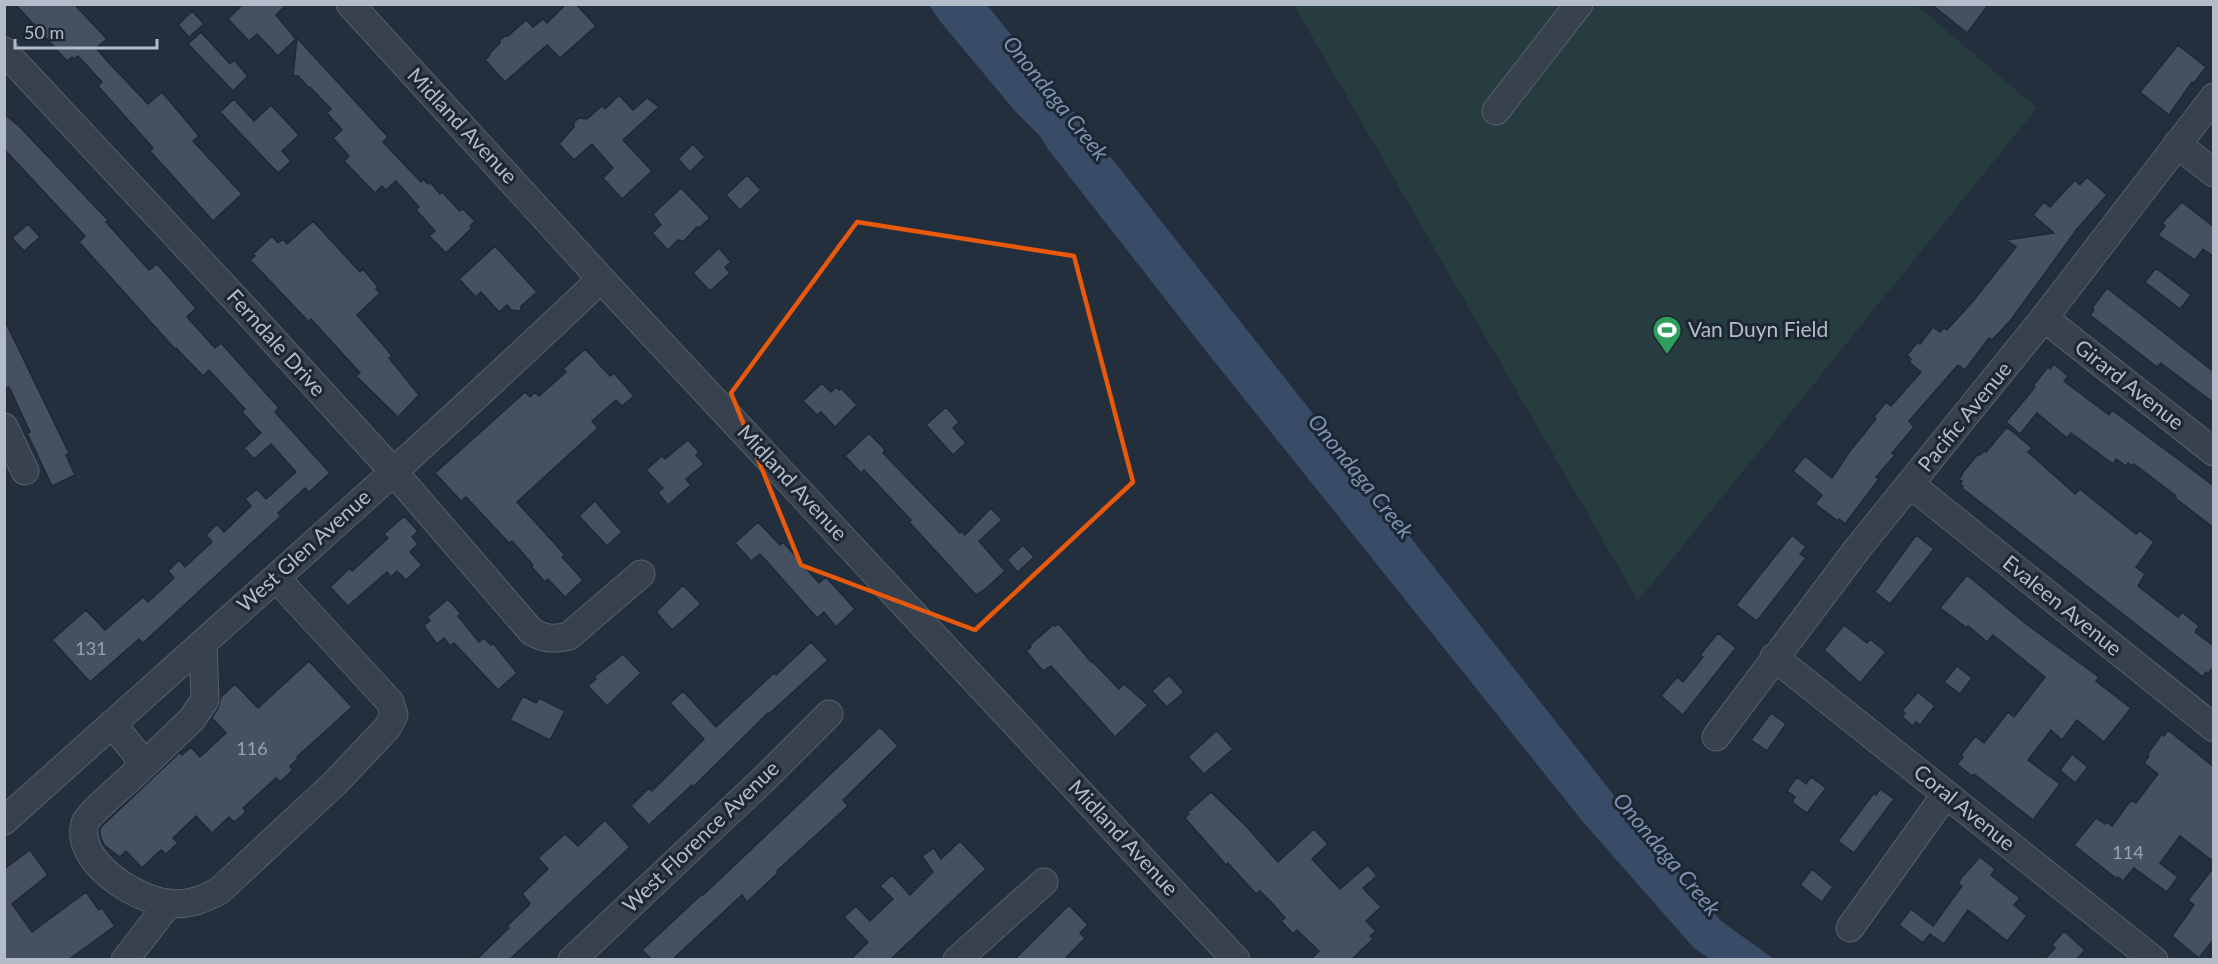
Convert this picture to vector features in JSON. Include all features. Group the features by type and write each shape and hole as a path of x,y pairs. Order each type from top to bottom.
{"street":[{"name":"Midland Avenue","path":"350,4 601,279 1236,960"},
{"path":"1496,111 1580,4"},
{"name":"Ferndale Drive","path":"4,51 393,471 532,633 543,638 561,639 569,636 641,574"},
{"name":"Pacific Avenue","path":"1716,737 1858,548 2044,318 2214,97"},
{"path":"2177,144 2214,173"},
{"name":"West Glen Avenue","path":"4,821 276,578 530,347 601,279"},
{"name":"Girard Avenue","path":"2044,318 2214,452"},
{"path":"4,427 25,471"},
{"name":"Evaleen Avenue","path":"1910,484 2214,728"},
{"path":"203,643 205,700 192,719 86,820 83,836 90,857 115,880 153,900 169,903 197,902 219,891 334,783 387,728 394,715 390,702 276,578"},
{"name":"Coral Avenue","path":"1774,657 2154,960"},
{"name":"West Florence Avenue","path":"573,960 765,778 829,714"},
{"path":"112,724 136,753 141,768"},
{"path":"1850,928 1946,794"},
{"path":"957,960 1044,882"},
{"path":"125,960 169,903"}],"highlighted area":[{"path":"857,222 1074,256 1133,482 975,630 801,565 731,393"}],"green space":[{"name":"Van Duyn Field","path":"1294,5 1917,5 2037,108 1638,601"}],"water":[{"name":"Onondaga Creek","path":"929,5 987,5 1120,169 1631,817 1721,921 1774,959 1710,959 1694,948 1584,823 1202,346 1040,136 1015,111"}],"building":[{"path":"15,4 74,4 107,39 96,48 109,63 148,104 162,92 199,136 193,141 242,194 213,221 150,151 153,148 98,86 102,82 78,56 67,61"},
{"path":"243,4 287,4 276,15 296,39 278,56 257,34 249,41 228,19"},
{"path":"566,4 576,4 596,26 560,58 547,45 505,82 485,60 489,54 500,43 500,40 526,20 533,27 543,19 547,23"},
{"path":"1931,4 1989,4 1967,33"},
{"path":"192,11 204,24 189,37 178,25"},
{"path":"201,32 230,64 234,60 248,76 233,91 188,44"},
{"path":"297,38 388,137 383,142 421,182 423,179 428,184 430,182 440,194 442,192 460,211 463,209 475,221 470,226 472,228 446,253 429,236 435,231 416,210 419,207 396,181 386,190 382,186 375,193 344,161 349,156 333,138 342,130 327,113 331,109 298,76 293,76"},
{"path":"2178,45 2206,67 2194,83 2192,82 2169,115 2140,92"},
{"path":"619,95 633,110 647,98 659,107 623,140 652,171 622,199 603,178 613,168 592,144 574,160 559,144 574,127 574,122 579,118 587,119 602,106 605,109"},
{"path":"234,99 254,121 271,105 299,135 282,151 291,161 278,173 220,112"},
{"path":"4,114 19,126 108,220 106,222 149,270 157,264 196,308 187,317 215,348 221,343 279,408 275,412 330,473 309,492 305,488 278,513 281,516 143,643 139,639 90,682 52,640 86,610 105,630 143,597 148,602 174,578 168,571 179,560 185,567 212,542 206,535 217,524 224,532 251,506 245,499 257,489 266,499 296,472 271,444 254,459 244,448 261,433 242,412 245,409 209,370 203,376 175,349 79,242 85,236 4,149"},
{"path":"693,144 705,157 690,172 678,159"},
{"path":"747,175 761,190 740,210 726,195"},
{"path":"2087,177 2107,195 2077,229 2011,320 1992,340 1989,338 1965,370 1958,365 1909,421 1914,427 1892,453 1895,455 1876,477 1879,479 1845,524 1815,504 1822,495 1793,471 1805,456 1832,478 1886,402 1891,406 1921,372 1909,362 1911,359 1907,355 1918,342 1920,344 1933,327 1940,332 1944,328 1947,330 1973,301 2016,247 2006,240 2054,233 2033,215 2044,202 2050,207 2075,180 2080,185"},
{"path":"681,188 710,218 699,228 697,227 684,241 678,240 668,250 652,233 661,225 653,214"},
{"path":"2182,202 2214,227 2214,257 2203,249 2195,260 2158,235 2165,226 2162,223"},
{"path":"313,221 360,272 363,269 378,287 376,289 380,293 357,315 392,356 389,358 419,395 398,417 356,376 360,373 311,319 308,321 250,260 255,256 253,254 272,236 278,243 283,239 287,244"},
{"path":"28,224 40,237 24,251 12,238"},
{"path":"495,246 537,292 521,306 521,311 511,310 507,305 499,312 481,292 476,297 459,279"},
{"path":"719,248 731,262 725,267 730,273 710,291 693,273"},
{"path":"2156,268 2191,295 2180,309 2145,282"},
{"path":"2107,288 2214,372 2214,403 2161,363 2157,367 2090,315 2094,310 2092,308"},
{"path":"4,319 69,453 66,455 75,475 52,486 27,433 30,432 9,387 4,389"},
{"path":"585,349 610,376 614,373 634,396 622,406 616,400 592,421 598,428 517,502 565,555 562,557 583,580 565,597 548,579 545,582 512,541 509,543 466,497 461,501 435,473 525,392 530,397 535,392 539,396 566,372 563,369"},
{"path":"2054,364 2068,376 2064,381 2109,415 2112,410 2214,486 2214,528 2134,464 2132,466 2128,463 2126,466 2116,459 2113,464 2071,433 2067,438 2037,413 2020,434 2006,422 2035,387 2033,386 2048,367 2050,369"},
{"path":"822,383 831,392 836,387 839,390 841,388 857,405 835,427 821,412 817,415 803,401"},
{"path":"946,407 959,422 953,428 966,443 953,455 926,425"},
{"path":"2007,427 2032,448 2028,452 2075,494 2080,489 2136,534 2139,530 2154,542 2136,567 2145,574 2138,586 2178,617 2182,612 2199,626 2195,632 2214,646 2214,666 2208,674 2206,672 2203,677 1962,488 1960,484 1962,481 1959,480 1964,471 1978,454 1986,452"},
{"path":"869,433 885,450 883,453 960,533 961,531 965,535 991,508 1002,520 979,541 1005,571 984,590 976,595 864,470 861,473 845,456"},
{"path":"688,440 699,452 696,455 704,464 686,479 691,485 668,505 658,493 663,488 646,470 662,456 665,459"},
{"path":"595,501 622,532 607,546 579,516"},
{"path":"404,516 418,531 412,537 418,544 410,552 422,565 406,580 397,571 391,577 387,572 348,606 330,587 350,568 352,571 388,538 384,534"},
{"path":"758,522 780,545 783,542 819,583 826,577 855,609 836,627 824,612 817,618 760,554 751,561 735,543"},
{"path":"1792,535 1806,547 1800,554 1806,558 1757,621 1736,605"},
{"path":"1916,535 1934,549 1890,604 1875,592"},
{"path":"1023,545 1034,557 1018,572 1007,560"},
{"path":"1967,575 2025,623 2099,677 2096,681 2131,708 2104,742 2077,720 2062,740 2051,730 2028,760 2060,784 2033,820 1974,774 1972,776 1957,764 1975,736 1984,743 2008,712 2014,717 2045,677 1993,635 1987,642 1968,626 1967,628 1940,608"},
{"path":"683,585 701,604 672,630 656,612"},
{"path":"448,599 461,614 458,616 479,642 484,638 491,645 493,643 517,673 498,690 454,643 450,646 444,638 437,644 424,625 430,621 427,617"},
{"path":"1059,624 1091,662 1119,689 1124,684 1148,705 1115,737 1051,666 1043,671 1026,651 1053,625"},
{"path":"1844,625 1867,643 1870,639 1886,652 1860,683 1824,650"},
{"path":"1718,633 1736,648 1683,715 1661,696 1677,677 1683,682 1703,657 1700,655"},
{"path":"811,642 828,660 768,713 693,787 692,785 649,825 631,806 649,788 652,791 704,739 670,703 683,691 716,727"},
{"path":"623,654 641,673 607,706 588,686 596,679 594,677"},
{"path":"309,661 352,707 297,757 298,759 290,766 293,770 280,782 276,778 243,808 246,812 234,822 229,817 212,833 196,816 173,838 178,843 166,854 161,850 142,868 126,851 120,857 104,845 100,828 180,752 182,755 191,747 200,757 226,733 212,718 221,697 235,684 258,708"},
{"path":"1957,666 1972,678 1960,694 1944,682"},
{"path":"1169,675 1184,692 1167,707 1152,691"},
{"path":"1918,692 1935,706 1920,725 1916,722 1913,726 1902,717 1905,713 1902,711"},
{"path":"523,696 536,703 539,698 565,711 550,740 510,720"},
{"path":"1771,713 1786,724 1767,751 1751,740"},
{"path":"880,727 898,746 843,800 848,806 777,871 778,873 747,902 742,895 672,960 652,960 642,950 703,895"},
{"path":"2168,730 2214,767 2214,862 2180,836 2160,863 2178,877 2167,892 2134,868 2123,881 2118,877 2117,879 2074,845 2096,818 2112,826 2131,800 2136,803 2158,774 2144,763 2149,756 2147,755 2162,734 2164,736"},
{"path":"1215,732 1218,732 1233,749 1204,774 1188,757"},
{"path":"2072,754 2088,767 2075,783 2060,770"},
{"path":"1797,777 1806,784 1811,777 1826,788 1807,813 1792,802 1795,797 1787,791"},
{"path":"1880,789 1894,799 1854,853 1838,841 1874,793 1876,795"},
{"path":"1211,792 1278,862 1314,829 1328,844 1312,859 1340,889 1368,865 1377,876 1363,888 1381,907 1366,921 1376,931 1370,936 1373,939 1351,960 1310,960 1319,951 1297,930 1293,934 1281,921 1285,918 1273,904 1260,891 1256,894 1228,863 1226,865 1185,818 1189,814 1187,813"},
{"path":"605,820 630,847 509,960 476,960 529,905 530,903 522,894 548,869 538,858 565,834 578,846"},
{"path":"960,841 986,869 890,960 850,960 868,942 844,917 856,906 870,921 893,899 880,886 892,875 910,895 933,872 922,856 934,848 941,859"},
{"path":"30,850 48,875 12,904 32,932 86,892 115,926 68,960 4,960 4,869"},
{"path":"1980,857 1995,869 1991,875 2020,898 2014,905 2027,916 2007,941 1968,910 1944,944 1930,934 1923,943 1899,925 1911,909 1933,926 1962,886 1958,884 1961,878"},
{"path":"2214,867 2214,939 2199,958 2172,936 2194,905 2188,900"},
{"path":"1812,869 1833,887 1822,902 1800,885"},
{"path":"1069,905 1088,925 1080,933 1085,938 1064,960 1014,960"},
{"path":"2064,931 2085,950 2076,960 2044,960 2055,948 2052,945"}],"place":[{"name":"Van Duyn Field","path":"1667,356"}]}
